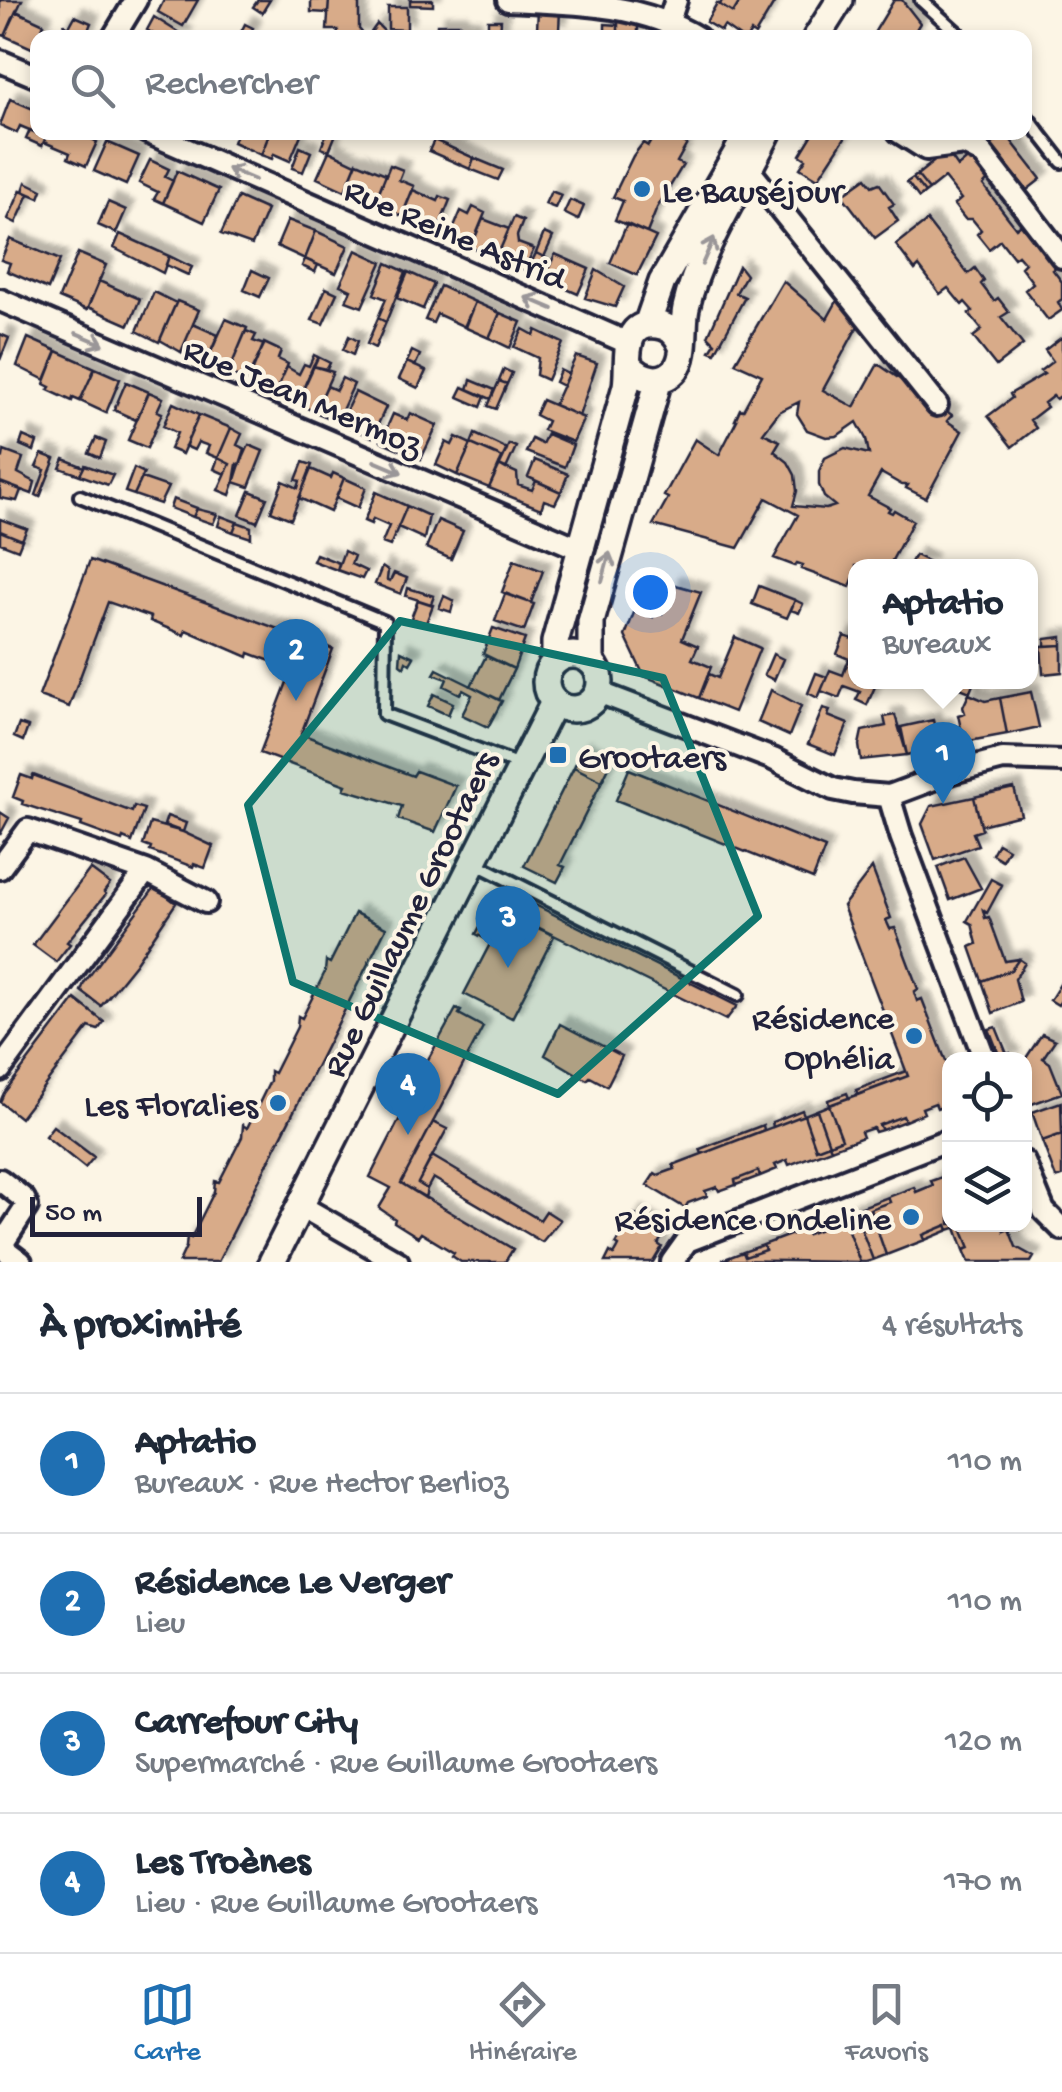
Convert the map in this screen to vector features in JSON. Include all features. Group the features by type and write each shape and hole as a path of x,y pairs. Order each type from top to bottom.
{"street":[{"path":"118,30 136,0"},
{"path":"508,0 673,10 691,30"},
{"path":"821,30 840,0"},
{"path":"0,61 30,74"},
{"name":"Rue Reine Astrid","path":"165,140 635,344"},
{"path":"635,344 642,377 659,379 675,370 682,353 689,294 740,167 747,140"},
{"path":"555,662 576,655 591,662 599,673 598,692 590,703 578,709 554,702 548,695 546,678 555,662 555,642 584,547 635,344 662,282 762,140"},
{"path":"912,140 926,149 964,144 982,152 1062,257"},
{"path":"740,167 937,405"},
{"name":"Rue Jean Mermoz","path":"0,300 570,546 584,547"},
{"path":"635,344 664,326 681,344"},
{"path":"591,662 591,622 659,379"},
{"path":"598,692 773,759 832,789 889,796 953,772 1003,759 1062,761"},
{"name":"Rue Guillaume Grootaers","path":"272,1262 554,702"},
{"path":"889,796 982,1052"},
{"path":"0,868 28,830 146,870 206,902"},
{"path":"0,1070 146,870"},
{"path":"672,1262 687,1241 945,1142"},
{"path":"0,1180 27,1206 0,1246 21,1262"},
{"path":"1032,1182 1044,1211 1062,1229"},
{"path":"301,1206 398,1262"}],"lane":[{"path":"921,0 954,30"},
{"path":"1032,123 1062,162"},
{"path":"80,496 385,622 384,714 520,765"},
{"path":"473,862 738,995"}],"highlighted area":[{"path":"400,621 663,678 758,916 558,1094 293,982 248,805"}],"building":[{"path":"0,0 22,0 5,36 0,34"},
{"path":"164,0 198,0 183,26 158,12"},
{"path":"258,0 270,0 262,13 253,7"},
{"path":"311,0 329,0 328,13 311,12"},
{"path":"329,0 359,0 360,30 327,30"},
{"path":"410,0 433,0 433,6 410,5"},
{"path":"722,0 739,3 733,13 720,5"},
{"path":"741,0 776,0 758,30 730,30 724,26 719,30 706,22 717,3 733,13"},
{"path":"894,0 902,0 920,23 916,30 876,30"},
{"path":"388,7 407,7 407,30 388,29"},
{"path":"538,8 560,9 559,30 537,30"},
{"path":"16,11 44,24 42,30 30,30 30,47 5,36"},
{"path":"75,16 91,23 88,30 61,30 64,24 69,27"},
{"path":"154,17 175,30 147,30"},
{"path":"488,20 501,20 500,30 488,30"},
{"path":"618,21 638,21 638,30 618,30"},
{"path":"437,24 460,24 460,30 437,30"},
{"path":"605,24 618,25 618,30 605,30"},
{"path":"10,99 30,108 30,130 20,126 17,133 0,125"},
{"path":"30,130 30,140 45,140 42,146 26,139"},
{"path":"234,140 267,140 261,155"},
{"path":"267,140 299,140 290,161 274,154 272,159 261,155"},
{"path":"324,140 334,140 329,151 321,148"},
{"path":"434,140 474,158 470,169 429,151"},
{"name":"Le Bauséjour","path":"651,140 680,140 687,144 677,162 683,165 647,233 615,220 623,201 613,197 633,156 643,143 648,146"},
{"path":"809,140 843,140 818,179 800,168 806,159 800,155"},
{"path":"998,140 1011,140 1041,179 1027,190 991,145"},
{"path":"44,142 97,142 86,166 68,158 70,153"},
{"path":"107,142 139,156 126,185 94,171"},
{"path":"300,147 311,152 303,172 292,168"},
{"path":"329,151 356,164 345,191 317,178"},
{"path":"947,151 958,167 971,156 989,179 983,185 1016,228 1025,221 1045,254 1049,251 1060,265 1053,270 1062,282 1062,299 1058,302 1062,310 1048,320 1025,290 1033,283 1021,267 1025,263 1018,255 1014,258 1000,240 989,249 977,234 981,230 954,205 961,199 944,178 929,190 917,175"},
{"path":"474,158 503,170 498,180 470,169"},
{"path":"150,160 169,169 165,177 173,181 163,203 154,199 158,192 139,183"},
{"path":"357,162 386,174 374,204 345,191"},
{"path":"390,165 403,170 399,180 414,186 402,216 374,204"},
{"path":"177,171 219,190 204,222 163,203"},
{"path":"917,175 929,190 925,193 913,178"},
{"path":"866,178 872,186 879,183 894,204 889,207 898,221 875,238 842,195"},
{"path":"913,178 925,193 919,198 907,182"},
{"path":"26,182 42,190 39,198 23,191"},
{"path":"21,190 29,194 16,223 8,219"},
{"path":"413,190 438,201 440,196 450,200 437,232 402,216"},
{"path":"551,191 561,195 555,208 545,204"},
{"path":"238,197 267,210 252,245 221,234"},
{"path":"570,200 584,206 578,220 564,213"},
{"path":"108,202 126,210 116,233 98,225"},
{"path":"473,207 485,213 471,247 450,237 461,211 469,215"},
{"path":"514,217 523,221 518,243 534,249 524,270 496,259"},
{"path":"483,219 509,229 496,259 471,247"},
{"path":"288,220 316,231 305,259 277,246"},
{"path":"927,221 968,274 975,268 994,301 998,298 1009,312 1001,317 1023,345 996,366 973,337 982,330 969,314 973,311 965,302 962,305 948,288 940,294 919,266 915,270 896,245"},
{"path":"627,224 656,237 637,275 610,263"},
{"path":"316,231 348,246 336,273 305,259"},
{"path":"544,233 553,237 544,257 536,253"},
{"path":"120,234 169,256 163,273 114,248"},
{"path":"10,239 60,260 48,289 7,271 10,263 1,260"},
{"path":"356,250 382,262 362,307 346,301 351,290 340,285"},
{"path":"78,253 106,265 87,310 59,298"},
{"path":"536,253 548,259 540,278 527,272"},
{"path":"555,254 589,269 578,294 544,279"},
{"path":"169,256 192,267 188,275 166,265"},
{"path":"305,259 318,265 315,272 302,266"},
{"path":"387,263 406,272 386,322 378,318 386,299 374,294"},
{"path":"739,266 746,275 736,293 745,297 715,353 710,351 715,343 708,336"},
{"path":"252,270 269,278 260,297 244,290"},
{"path":"596,270 624,287 615,307 585,298"},
{"path":"408,272 434,284 423,309 397,298"},
{"path":"99,281 140,299 129,325 88,307"},
{"path":"783,281 827,319 841,294 861,320 823,390 854,407 878,364 952,415 947,421 962,431 926,498 881,473 868,496 890,508 888,511 894,510 913,521 893,559 848,559 848,586 801,569 803,565 774,558 798,515 766,498 738,548 653,525 695,439 719,455 740,409 743,410 762,375 735,363","holes":["799,402 797,414 807,430 826,437 837,436 857,422 866,439 869,454 845,448 825,458 819,471 819,485 824,497 835,506 826,509 793,506 797,491 795,475 788,462 774,451 780,441 763,433 779,412"]},
{"path":"440,286 475,302 465,327 437,314 433,323 425,320"},
{"path":"326,288 337,293 323,324 312,320"},
{"path":"154,292 176,303 159,342 137,331"},
{"path":"177,301 199,310 181,352 160,340"},
{"path":"475,302 500,313 489,338 464,327"},
{"path":"500,313 521,322 510,348 489,338"},
{"path":"378,318 386,322 375,348 367,344"},
{"path":"226,319 247,328 230,369 206,363"},
{"path":"193,324 218,335 206,363 181,352"},
{"path":"523,329 534,335 536,330 563,343 547,380 536,375 538,358 514,347"},
{"path":"246,331 256,335 253,341 264,345 246,381 228,373"},
{"path":"0,334 9,338 0,360"},
{"path":"349,336 358,341 353,355 343,350"},
{"path":"1062,337 1062,395 1044,403 1047,407 1030,420 1036,428 1012,447 988,416 1012,398 1010,394 1044,374 1040,371 1053,361 1045,350"},
{"path":"28,338 57,351 45,380 17,366"},
{"path":"264,343 281,351 278,359 288,364 276,392 258,384 261,376 252,372"},
{"path":"57,351 95,368 80,401 48,390 50,387 44,384"},
{"path":"412,351 420,355 415,366 407,362"},
{"path":"314,355 318,357 297,403 275,394 287,367 299,374"},
{"path":"576,356 597,363 579,416 554,405"},
{"path":"318,357 330,363 327,369 313,366"},
{"path":"407,362 426,371 418,388 399,379"},
{"path":"313,366 333,372 315,412 297,403"},
{"path":"95,368 120,379 106,413 80,401"},
{"path":"504,369 512,373 507,384 499,381"},
{"path":"560,370 568,374 563,386 555,382"},
{"path":"342,378 354,384 337,421 315,412 327,386 336,390"},
{"path":"471,380 495,390 491,399 468,389"},
{"path":"499,381 507,384 496,409 488,406"},
{"path":"126,382 149,392 136,420 114,410"},
{"path":"463,387 485,397 481,407 458,397"},
{"path":"149,392 163,398 157,411 162,413 147,448 128,440"},
{"path":"355,392 386,407 372,437 340,423"},
{"path":"542,400 584,418 573,442 543,430 547,421 535,415"},
{"path":"173,403 199,415 182,454 170,449 177,433 163,426"},
{"path":"410,413 437,425 421,459 381,441 393,414 407,420"},
{"path":"199,415 231,428 218,458 206,453 209,446 198,442 194,450 185,446"},
{"path":"231,428 242,434 237,445 245,449 230,495 218,490 230,464 218,458"},
{"path":"475,434 507,449 503,458 471,444"},
{"path":"547,434 573,445 565,467 526,452 532,439 542,444"},
{"path":"23,436 37,442 34,451 20,445"},
{"path":"456,437 471,444 457,475 436,465 446,442 452,445"},
{"path":"96,438 106,442 100,458 89,453"},
{"path":"471,444 503,458 489,488 457,475"},
{"path":"509,444 516,447 506,469 499,465"},
{"path":"249,445 263,451 249,487 234,482 237,464 240,465"},
{"path":"4,451 23,458 18,473 35,482 32,494 0,482 0,455 3,457"},
{"path":"42,454 55,459 40,497 36,495 45,470 36,467"},
{"path":"218,458 230,464 225,474 214,469"},
{"path":"64,459 84,467 80,475 60,468"},
{"path":"535,460 568,474 561,492 528,477"},
{"path":"303,462 312,465 291,519 271,511 283,481 298,488 300,481 296,480"},
{"path":"85,465 113,475 108,485 80,475"},
{"path":"499,465 517,473 518,485 532,490 536,481 561,492 555,504 544,500 541,509 489,488"},
{"path":"134,468 144,473 134,495 125,492"},
{"path":"311,469 331,478 333,473 344,478 330,512 299,498"},
{"path":"142,478 168,487 160,504 134,495"},
{"path":"344,478 366,488 358,508 336,498"},
{"path":"0,482 21,490 17,501 0,498"},
{"path":"250,491 267,498 257,522 240,515"},
{"path":"376,492 407,506 390,546 382,543 389,526 373,519 371,524 364,521"},
{"path":"173,499 197,508 193,517 170,508"},
{"path":"407,506 429,516 424,539 398,527"},
{"path":"197,509 217,514 213,524 193,517"},
{"path":"221,516 237,522 233,532 218,526"},
{"path":"0,519 27,529 22,540 0,531"},
{"path":"438,520 463,531 451,559 426,548"},
{"path":"237,522 251,527 251,538 233,532"},
{"path":"0,531 22,540 18,550 0,543"},
{"path":"344,551 354,556 351,564 366,571 362,579 337,570"},
{"path":"316,554 339,563 337,570 313,561"},
{"path":"90,560 333,649 301,734 413,776 416,771 456,786 435,832 398,819 402,806 344,789 346,785 260,753 292,669 249,653 248,657 186,630 184,635 150,621 151,617 108,602 69,707 39,696"},
{"path":"514,560 543,571 531,603 502,592"},
{"path":"382,567 388,571 387,580 394,573 407,578 401,594 375,584"},
{"path":"672,584 701,592 682,639 698,646 692,659 711,667 699,698 644,676 625,636 635,610 653,617 655,611 662,614"},
{"path":"759,586 795,600 787,618 752,604"},
{"path":"408,588 434,596 431,604 406,596"},
{"path":"505,594 534,604 524,631 495,621"},
{"path":"444,596 454,601 451,612 439,608"},
{"path":"418,600 433,605 426,623 411,618"},
{"path":"795,600 803,604 799,613 791,610"},
{"path":"493,628 525,639 514,669 483,654"},
{"path":"844,636 848,637 848,659 837,654"},
{"path":"735,637 760,648 734,712 699,698 709,674 718,678"},
{"path":"1062,637 1062,645 1045,646 1045,639"},
{"path":"1062,645 1062,672 1043,674 1041,646"},
{"path":"401,651 414,657 404,667 400,664"},
{"path":"773,654 783,659 774,680 764,675"},
{"path":"486,656 514,669 499,700 471,686"},
{"path":"848,662 848,688 844,686 839,698 821,691 830,670 843,675"},
{"path":"437,669 502,701 488,727 462,715 472,695 444,686 447,679 434,674"},
{"path":"816,673 827,677 818,698 808,693"},
{"path":"852,689 874,689 867,705 856,700 860,692"},
{"path":"771,690 801,706 789,736 758,722"},
{"path":"1031,692 1039,727 1007,734 1000,698"},
{"path":"434,694 453,703 448,715 428,706"},
{"path":"969,694 985,701 1000,698 1007,734 964,742 958,715 965,713 963,707"},
{"path":"823,708 830,710 828,716 848,724 835,755 808,744"},
{"path":"895,715 907,755 861,760 862,731 886,726 884,717"},
{"path":"933,720 935,728 945,726 948,745 907,755 901,727"},
{"path":"19,724 28,727 23,741 14,737"},
{"path":"582,750 610,765 602,781 574,767"},
{"path":"574,767 602,781 560,865 565,867 557,882 524,866"},
{"path":"629,769 825,848 813,879 616,800"},
{"path":"21,775 32,779 33,775 132,812 134,806 144,809 132,842 22,804 13,797"},
{"path":"1014,788 1021,815 981,825 974,797"},
{"path":"974,797 982,830 973,833 978,845 935,860 922,824 931,806"},
{"path":"0,812 9,818 0,835"},
{"path":"167,816 186,823 183,832 164,825"},
{"path":"150,823 213,846 205,868 150,851 143,845"},
{"path":"998,843 1008,849 1002,860 992,854"},
{"path":"964,857 981,888 950,900 938,867"},
{"name":"Résidence Ophélia","path":"872,868 891,918 886,920 890,929 895,928 918,989 914,992 917,1001 922,999 942,1052 942,1106 937,1108 935,1103 922,1108 924,1113 879,1125 882,1130 861,1132 863,1137 831,1149 829,1144 842,1139 829,1105 908,1076 843,906"},
{"path":"90,869 110,884 56,962 33,945"},
{"path":"991,879 1002,885 987,913 983,910 985,918 989,917 1005,961 1019,959 1011,970 982,981 970,947 977,944 972,924 967,921"},
{"path":"155,887 176,903 101,1006 81,991 84,983"},
{"path":"511,893 737,1006 726,1020 503,910"},
{"path":"491,905 554,936 512,1018 464,994 491,942 476,934"},
{"name":"Les Floralies","path":"355,913 386,928 218,1262 179,1262 187,1236 191,1238 214,1192 215,1181 219,1182 242,1137 243,1125 247,1128 270,1081 270,1071 274,1073 297,1027 298,1016 302,1018 325,972 326,961 330,963"},
{"path":"1019,959 1025,963 1015,979 1021,1002 993,1013 982,981 1011,970"},
{"path":"1062,981 1062,999 1058,1005 1050,1000"},
{"path":"75,999 104,1022 98,1030 89,1027 20,1118 0,1102 4,1093"},
{"path":"456,1009 483,1027 401,1183 513,1249 505,1262 461,1262 452,1256 454,1253 421,1233 418,1237 394,1222 379,1208 391,1188 370,1177"},
{"path":"560,1024 622,1056 607,1086 590,1077 587,1080 545,1055"},
{"path":"996,1027 1006,1052 998,1052 989,1029"},
{"path":"1042,1034 1055,1040 1043,1058 1050,1063 1062,1093 1032,1104 1030,1052"},
{"path":"906,1071 908,1076 858,1095 856,1090"},
{"path":"847,1093 849,1098 829,1105 828,1100"},
{"path":"1061,1102 1062,1134 1042,1141 1032,1112"},
{"path":"829,1105 842,1139 829,1144 817,1110"},
{"path":"802,1110 804,1115 773,1127 772,1122"},
{"path":"817,1110 829,1144 816,1149 804,1115"},
{"name":"Résidence Ophélia","path":"804,1115 816,1149 829,1144 831,1149 789,1165 787,1160 775,1165 777,1169 760,1176 758,1171 719,1191 717,1187 705,1191 707,1196 685,1208 647,1185 655,1173 675,1169 673,1165"},
{"path":"903,1116 905,1121 882,1130 879,1125"},
{"path":"433,1122 447,1129 418,1183 427,1189 425,1198 401,1183"},
{"path":"763,1125 764,1130 702,1154 700,1149"},
{"path":"53,1126 94,1157 85,1168 45,1136"},
{"path":"1062,1134 1062,1176 1056,1178 1042,1141"},
{"path":"432,1156 540,1220 546,1211 560,1220 542,1242 433,1178 427,1189 418,1183"},
{"path":"758,1171 760,1176 736,1185 735,1180"},
{"name":"Résidence Ondeline","path":"942,1177 942,1227 923,1235 925,1240 886,1255 870,1209 914,1187 916,1192 933,1185 931,1181"},
{"path":"888,1197 890,1202 870,1209 886,1255 873,1260 854,1210"},
{"path":"854,1210 873,1260 860,1262 844,1220 807,1234 806,1229"},
{"path":"634,1214 665,1232 653,1262 605,1262 610,1252 614,1255 619,1246 616,1244"},
{"path":"844,1220 860,1262 722,1260 743,1252 745,1257 765,1250 763,1245"},
{"path":"942,1227 944,1232 925,1240 923,1235"},
{"path":"957,1232 963,1232 970,1248 964,1250"},
{"name":"Résidence Ondeline","path":"963,1232 1010,1232 1016,1247 1034,1257 1031,1262 969,1262 964,1250 970,1248"},
{"path":"763,1245 765,1250 745,1257 743,1252"}],"place":[{"name":"Le Bauséjour","path":"642,189"},
{"name":"Résidence Le Verger","path":"296,701"},
{"name":"Grootaers","path":"558,755"},
{"name":"Aptatio","path":"943,804"},
{"name":"Carrefour City","path":"508,968"},
{"name":"Résidence Ophélia","path":"914,1036"},
{"name":"Les Floralies","path":"278,1103"},
{"name":"Les Troènes","path":"408,1135"},
{"name":"Résidence Ondeline","path":"911,1217"}]}
